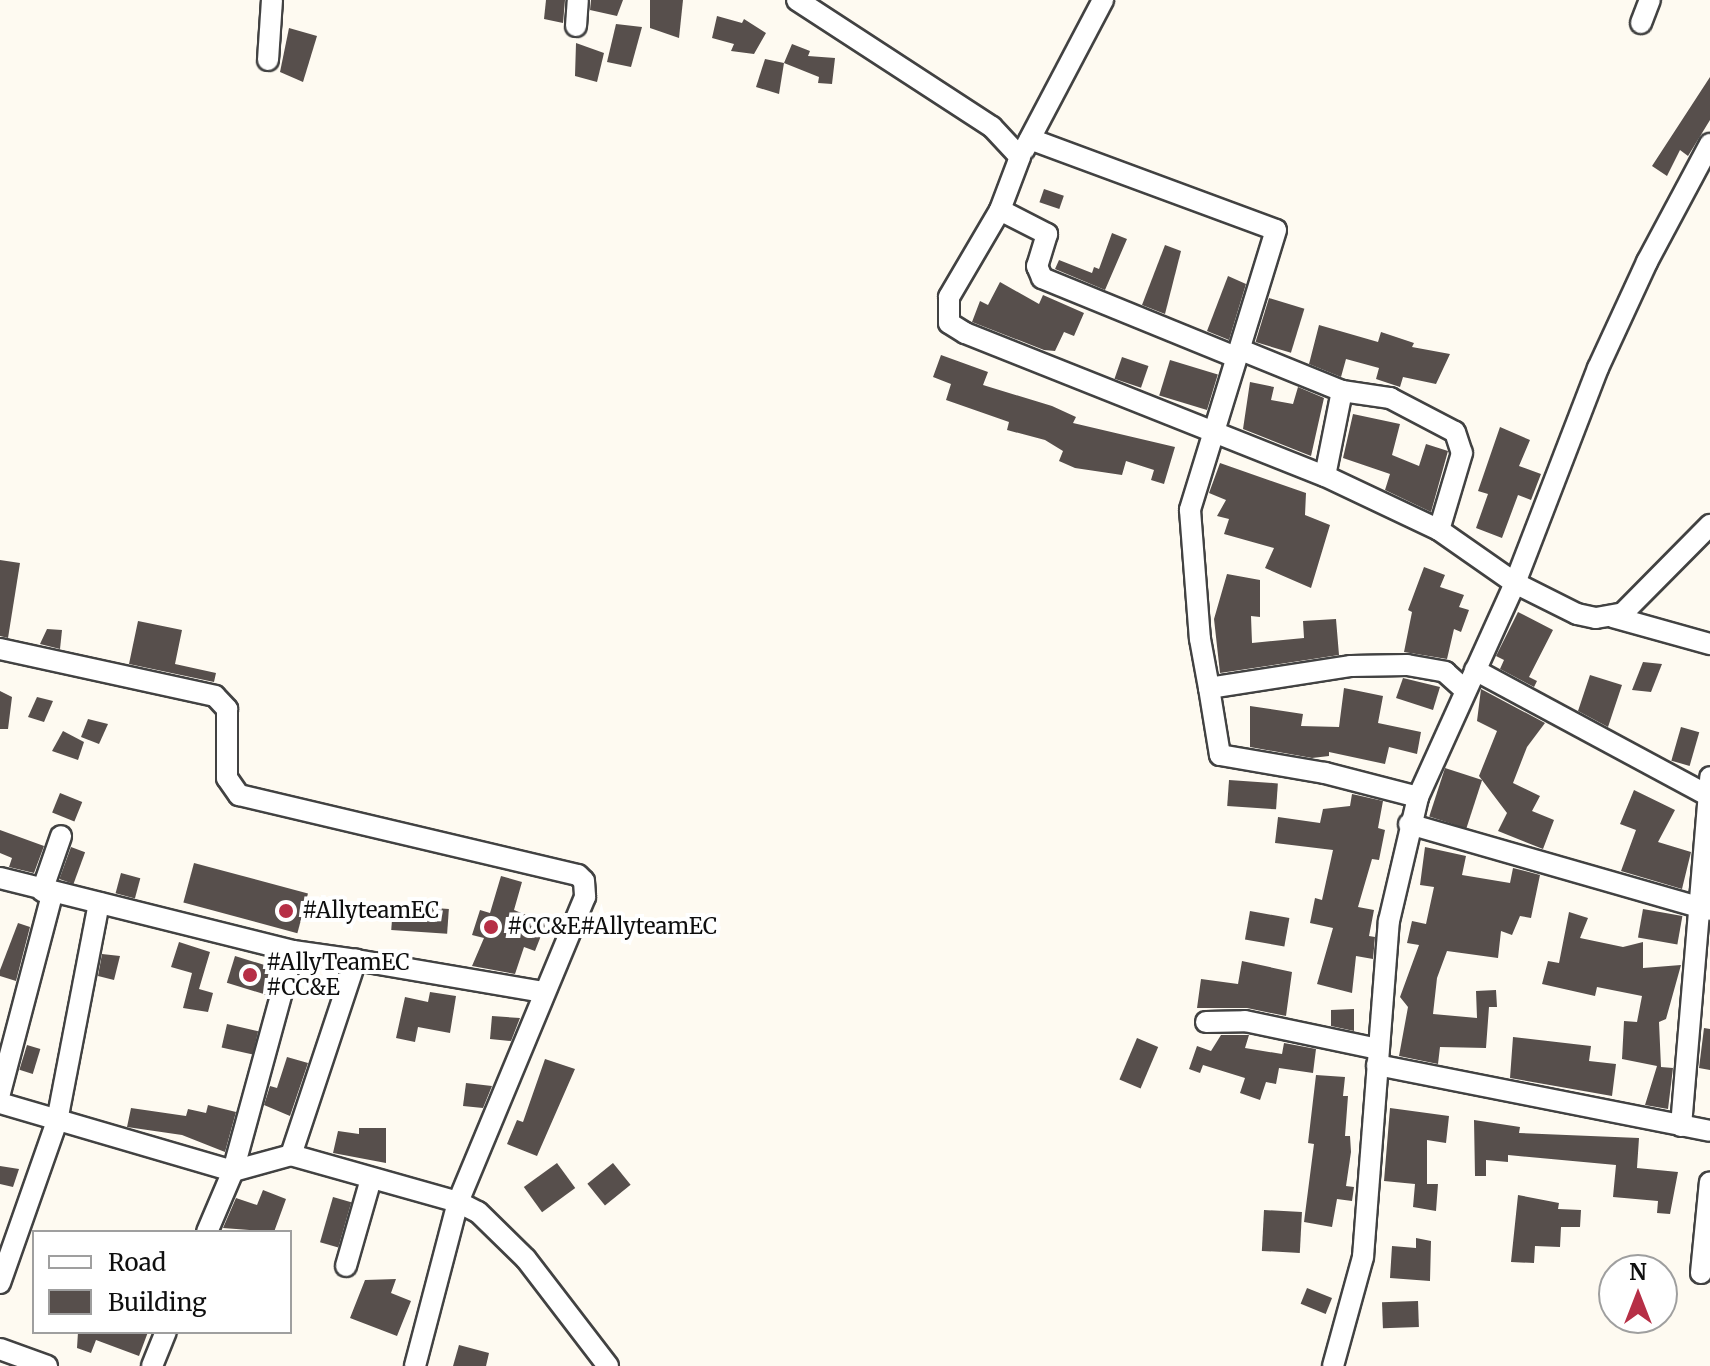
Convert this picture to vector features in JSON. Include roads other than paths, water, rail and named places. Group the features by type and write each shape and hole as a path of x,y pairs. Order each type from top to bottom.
{"street":[{"path":"268,60 272,0"},
{"path":"576,26 578,0"},
{"path":"797,0 1025,148 1276,230 1194,487 1189,532 1220,755 1325,773 1418,797"},
{"path":"1103,0 1025,148 1000,210 949,297 949,323 1325,476 1439,530 1515,583 1577,614 1613,617 1710,644"},
{"path":"1641,23 1650,0"},
{"path":"1333,1366 1363,1257 1389,921 1409,824 1464,689 1515,583 1598,368 1647,262 1710,144"},
{"path":"1000,210 1047,234 1037,266 1042,278 1342,391 1390,398 1461,440 1439,530"},
{"path":"1325,476 1342,391"},
{"path":"1613,617 1632,605 1710,525"},
{"path":"0,649 215,696 227,709 227,778 239,795 578,875 585,897 458,1202 415,1366"},
{"path":"1209,688 1351,666 1407,665 1445,672 1464,689"},
{"path":"1475,670 1708,785 1704,909 1681,1126"},
{"path":"1409,824 1704,909"},
{"path":"0,1093 61,836"},
{"path":"0,878 47,893 293,951 544,992"},
{"path":"0,1283 57,1121 99,903"},
{"path":"208,1230 233,1171 293,951"},
{"path":"291,1155 356,960"},
{"path":"1206,1022 1245,1021 1377,1057 1710,1131"},
{"path":"0,1103 233,1171 291,1155 458,1202 478,1212 526,1259 608,1366"},
{"path":"346,1266 371,1179"},
{"path":"1701,1273 1710,1182"},
{"path":"152,1366 165,1334"},
{"path":"0,1349 47,1366"}],"place":[{"name":"#AllyteamEC","path":"286,911"},
{"name":"#CC&E#AllyteamEC","path":"491,927"},
{"name":"#AllyTeamEC #CC&E","path":"250,975"}]}
